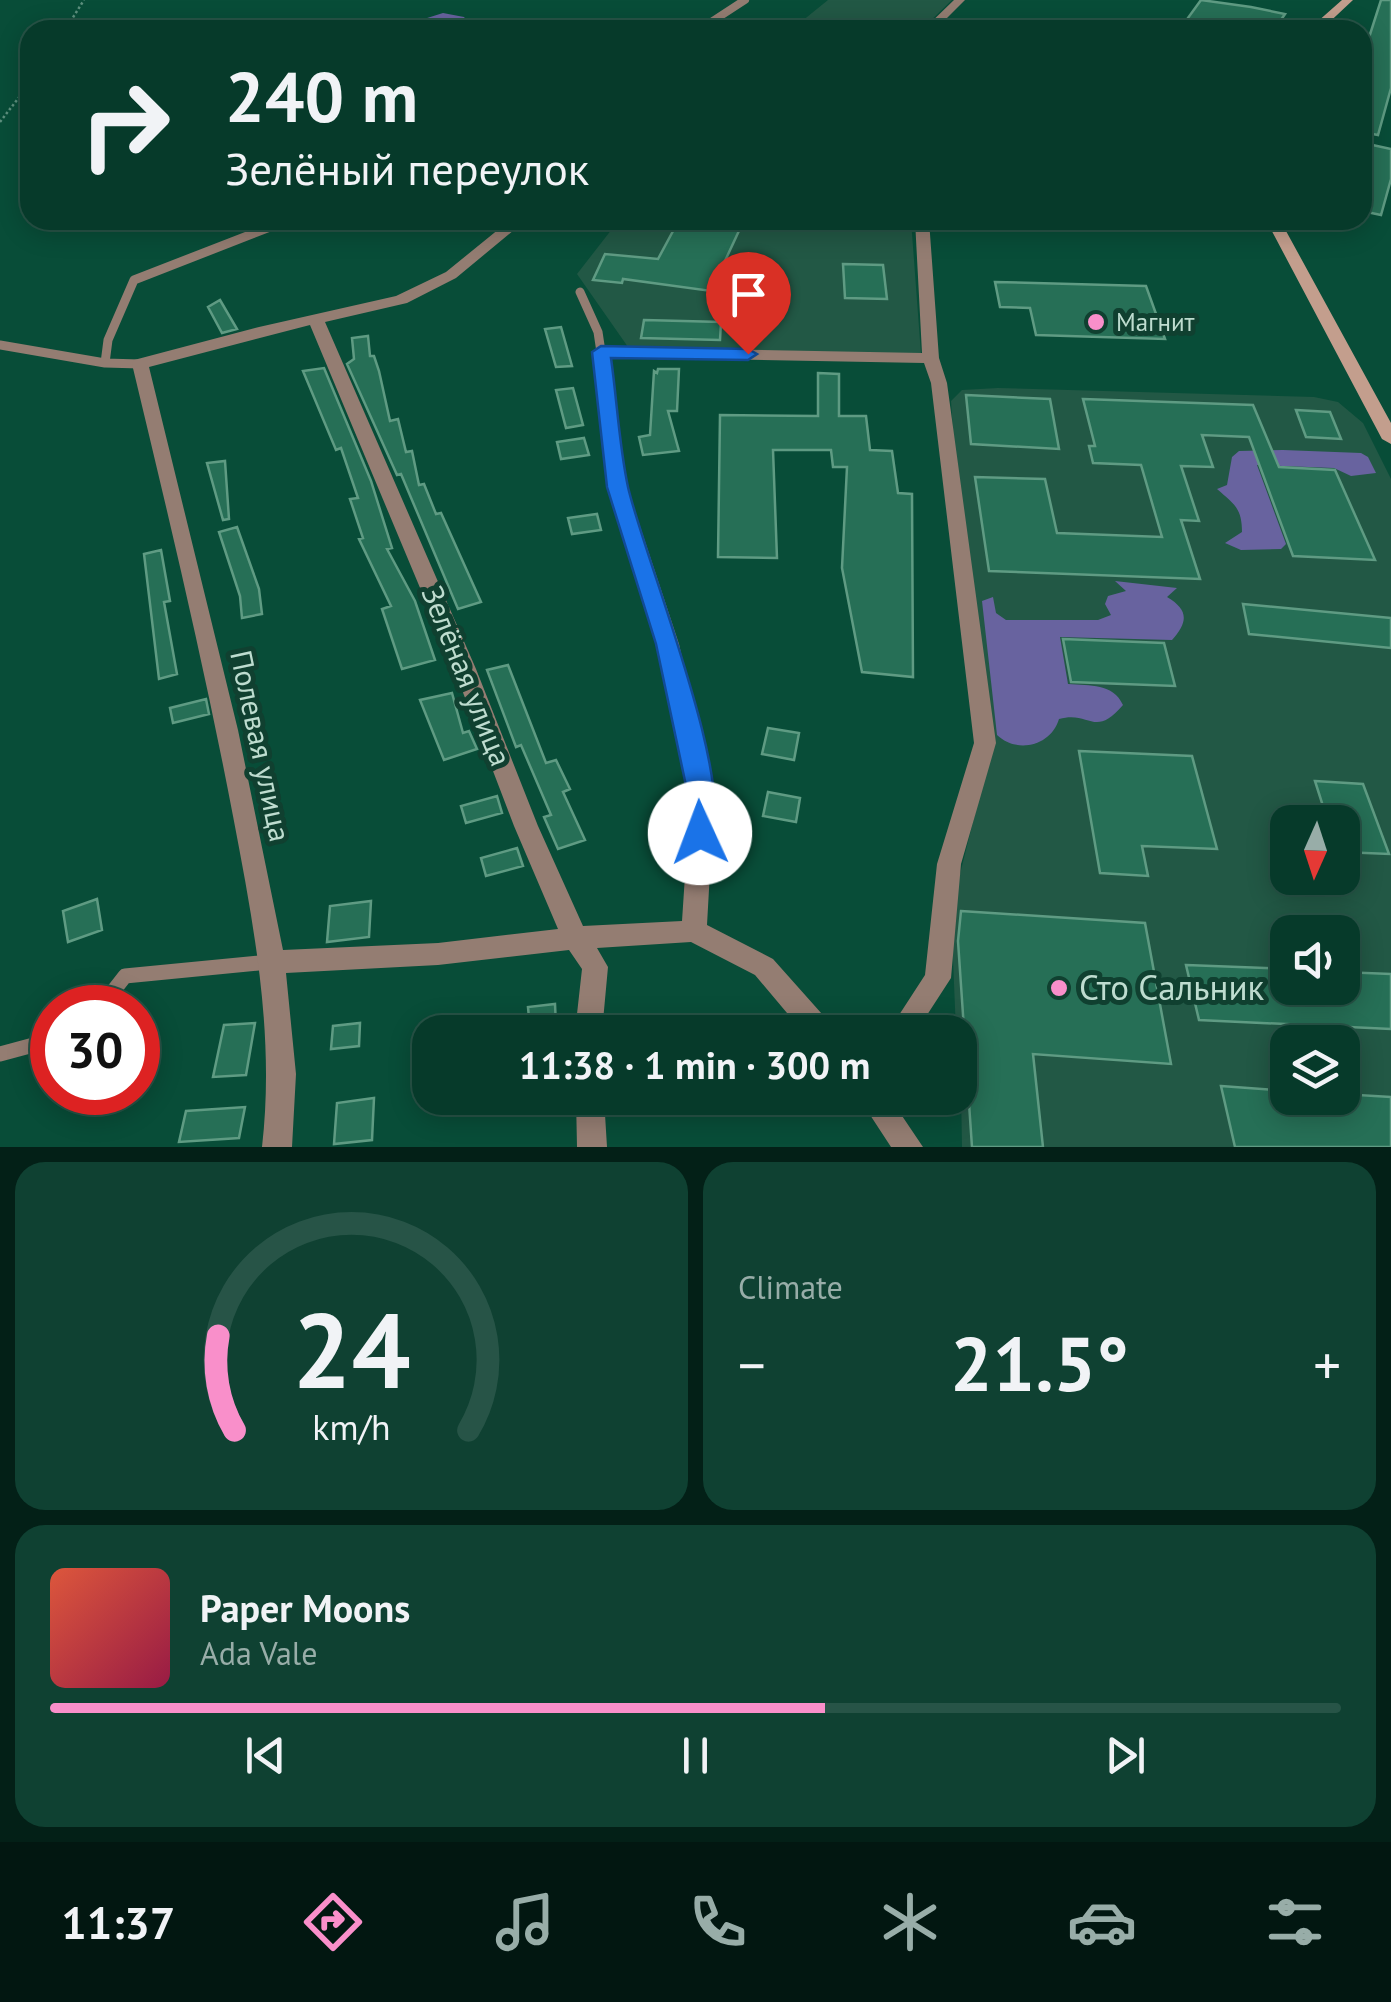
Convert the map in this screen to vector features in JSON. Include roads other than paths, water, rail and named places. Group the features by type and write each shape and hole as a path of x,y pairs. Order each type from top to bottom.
{"street":[{"path":"939,20 960,0"},
{"path":"1325,20 1348,0"},
{"path":"140,364 401,300 452,275 507,230"},
{"path":"913,1015 938,978 950,864 985,743 939,383 931,358 923,230"},
{"path":"1278,230 1391,439"},
{"name":"Зелёная улица","path":"317,322 576,938 595,966 591,1015"},
{"path":"694,930 702,800 668,644 618,487 601,352 931,358"},
{"name":"Полевая улица","path":"140,364 238,774 273,962 282,1113 278,1147"},
{"path":"273,962 438,954 576,938 694,930 764,967 805,1015"},
{"path":"591,1115 592,1147"},
{"path":"885,1115 908,1147"}],"lane":[{"path":"714,20 745,0"},
{"path":"104,363 108,340 134,280 262,230"},
{"path":"580,292 598,332 601,352"},
{"path":"0,345 104,363 140,364"},
{"path":"117,985 124,976 273,962"},
{"path":"0,1054 30,1046"}],"place":[{"name":"Магнит","path":"1096,322"},
{"name":"Сто Сальник","path":"1059,988"}]}
